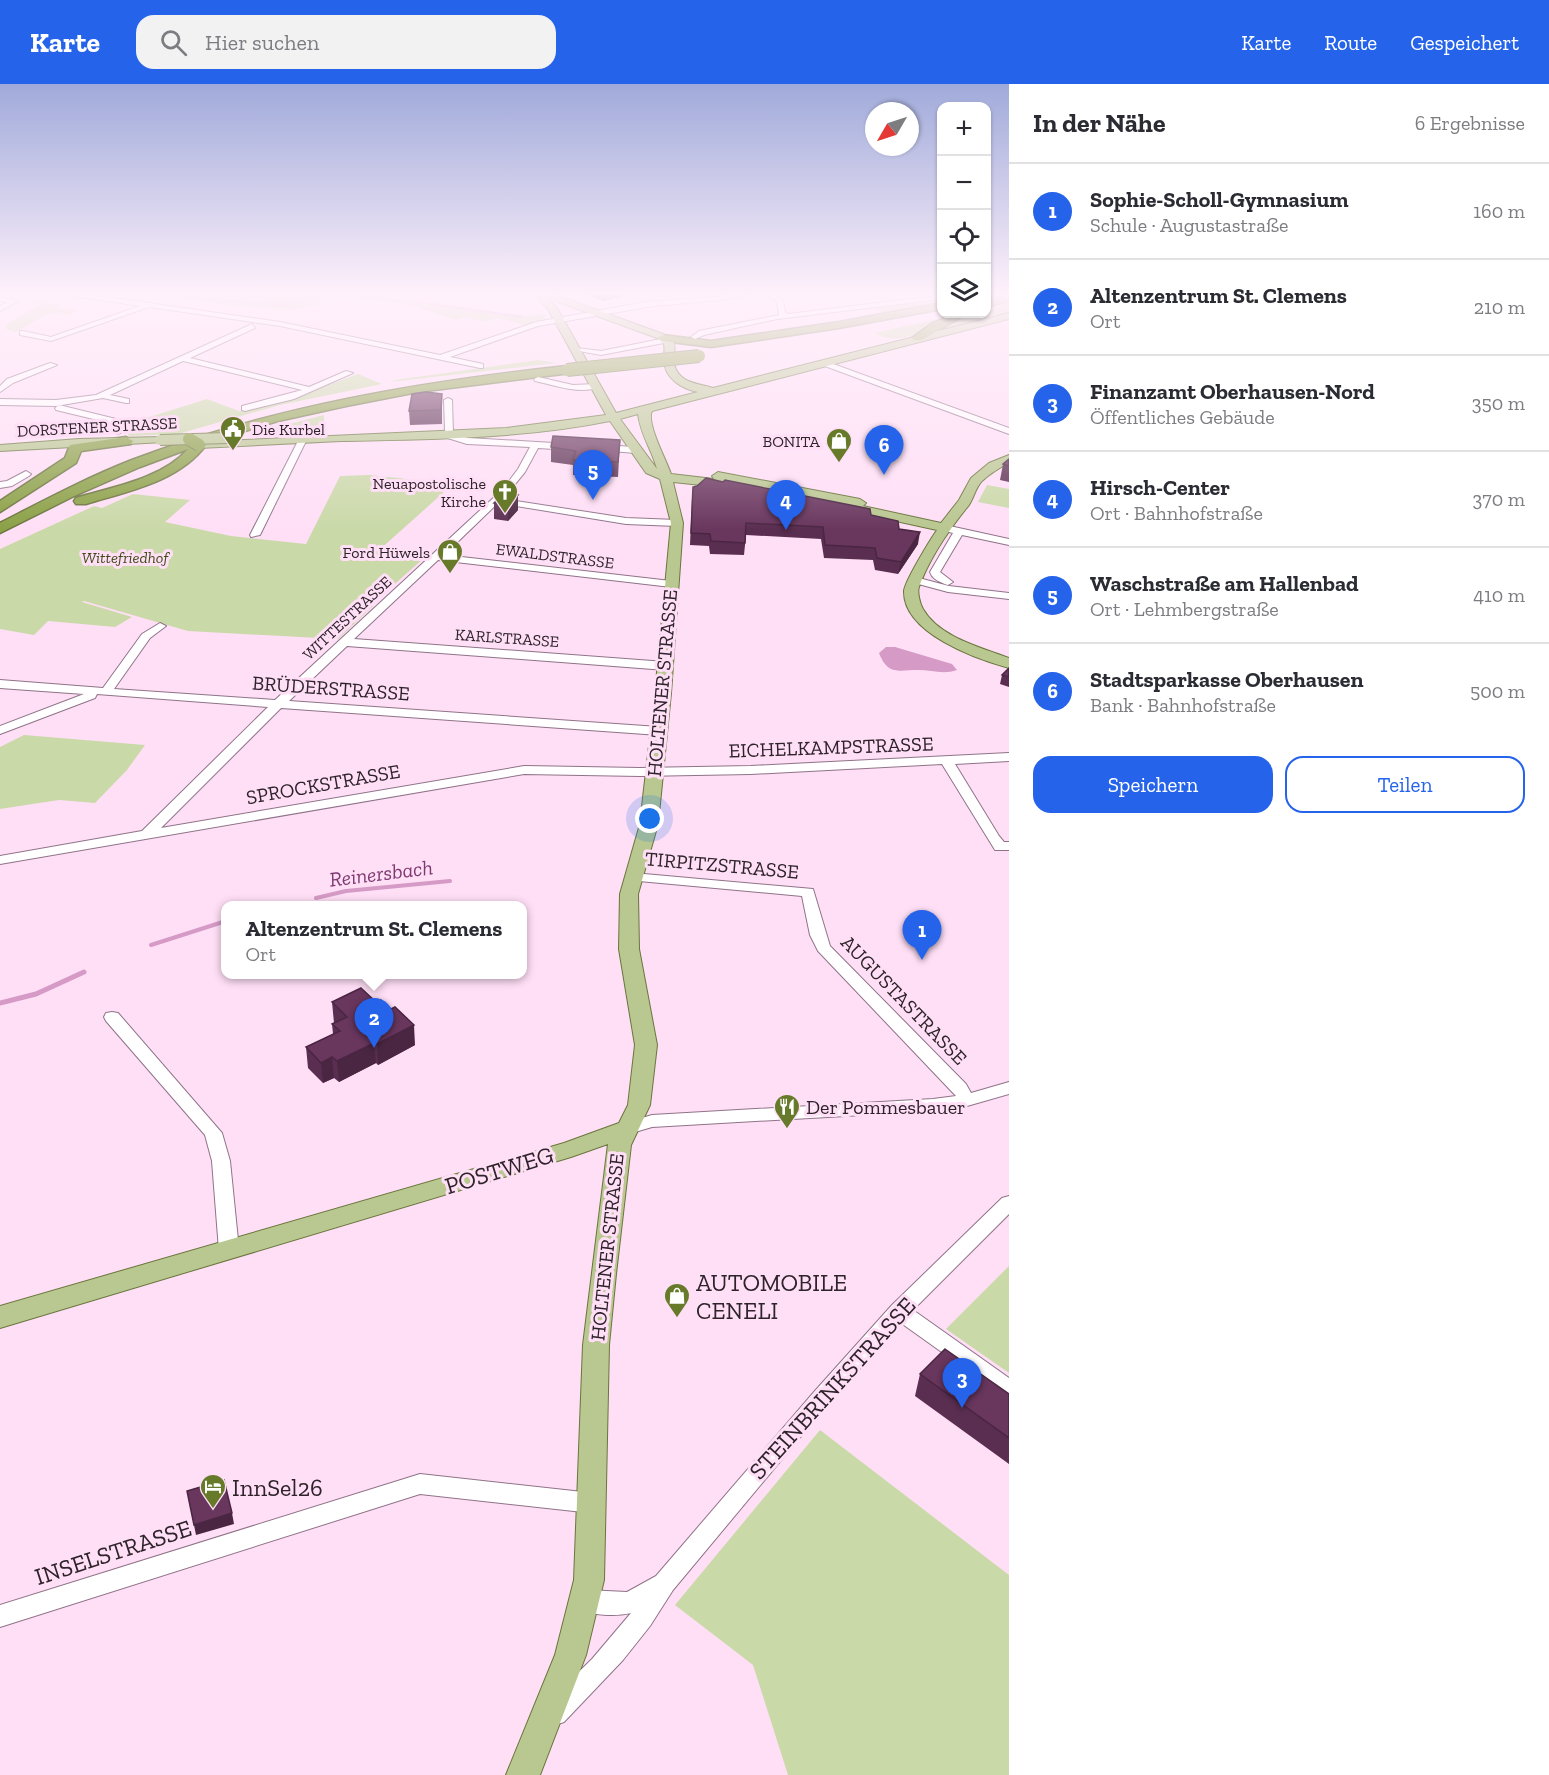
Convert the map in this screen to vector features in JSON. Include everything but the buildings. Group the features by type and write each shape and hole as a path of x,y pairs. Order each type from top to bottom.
{"highway":[{"path":"0,519 100,470 187,437 288,408 402,385 539,373"},
{"path":"0,530 110,474 207,437 331,404 452,382"},
{"path":"0,508 71,460 75,448 123,437"},
{"path":"0,536 68,506 174,468 190,457 194,442"}],"main road":[{"name":"HOLTENER STRASSE","path":"523,1775 569,1664 586,1601 589,1580 596,1345 619,1145 641,1099 646,1045 629,949 627,922 633,877 649,824 678,523 671,493 641,467 638,454 608,410 589,373"},
{"path":"675,373 684,385 684,392 677,400"},
{"name":"DORSTENER STRASSE","path":"0,449 123,437 194,442 289,441 525,431 573,425 614,416 787,373"},
{"path":"684,385 704,390 744,384"},
{"path":"603,398 621,408 645,409 645,426"},
{"path":"614,416 632,419 645,426"},
{"name":"HOLTENER STRASSE","path":"645,426 659,454 658,481 678,523"},
{"path":"525,431 543,434 598,429 613,431 627,437"},
{"name":"DORSTENER STRASSE","path":"0,449 143,447 228,438 290,436 303,439"},
{"path":"659,454 685,470 904,513 946,525"},
{"path":"1009,459 978,477 964,502 946,525 911,589 912,604 924,621 958,644 1009,663"},
{"path":"658,481 685,470"},
{"path":"658,481 707,480 946,525"},
{"path":"671,493 684,485 707,480"},
{"path":"904,513 935,510 964,502"},
{"path":"886,515 916,527 936,542"},
{"name":"POSTWEG","path":"0,1317 571,1149 625,1129"}],"street":[{"path":"0,390 10,381 30,373"},
{"path":"0,402 56,403 84,400 102,395 150,373"},
{"path":"243,373 309,389"},
{"path":"245,408 291,397 349,373"},
{"path":"852,373 1009,431"},
{"path":"538,380 573,387 596,386"},
{"path":"102,395 126,401"},
{"path":"448,400 446,434 467,441 580,447"},
{"path":"56,403 58,408 113,422 120,426 123,437"},
{"path":"255,535 303,439"},
{"name":"WITTESTRASSE","path":"147,834 515,481 535,446"},
{"path":"590,448 638,454"},
{"path":"0,485 9,484 26,474"},
{"path":"496,500 626,521 678,523"},
{"path":"946,525 959,531 1009,542"},
{"path":"946,525 1009,535"},
{"path":"945,580 935,572 959,531"},
{"name":"EWALDSTRASSE","path":"435,556 671,584"},
{"path":"915,580 945,580 1009,594"},
{"path":"915,580 948,589 1009,594"},
{"path":"0,730 84,696 106,692 146,636 160,626"},
{"name":"KARLSTRASSE","path":"345,642 666,666"},
{"name":"BRÜDERSTRASSE","path":"0,684 659,731"},
{"name":"EICHELKAMPSTRASSE","path":"655,771 771,769 1009,757"},
{"path":"947,761 986,828 1004,846"},
{"name":"SPROCKSTRASSE","path":"0,860 524,770 655,771"},
{"name":"TIRPITZSTRASSE","path":"633,877 808,892"},
{"name":"AUGUSTASTRASSE","path":"808,892 812,902 818,940 823,948 960,1088 967,1100"},
{"path":"112,1017 213,1133 219,1148 229,1250"},
{"name":"POSTWEG","path":"625,1129 652,1121 920,1107 967,1100 1009,1088"},
{"name":"STEINBRINKSTRASSE","path":"544,1724 604,1664 649,1611 665,1582 899,1311 1009,1203"},
{"path":"899,1311 1009,1389"},
{"name":"INSELSTRASSE","path":"0,1616 420,1484 592,1503"},
{"name":"STEINBRINKSTRASSE","path":"586,1601 628,1604 635,1602 665,1582"}],"green space":[{"path":"446,373 469,373 389,382"},
{"path":"358,374 382,384 280,405 178,434 129,436 124,425 207,399 239,411 290,399"},
{"path":"324,415 324,424 318,424 318,429 326,431 259,432"},
{"name":"Wittefriedhof","path":"370,475 453,484 377,552 424,558 371,605 373,606 338,639 188,631 84,601 82,602 132,617 115,627 48,621 34,635 0,629 0,549 94,506 102,508 133,494 190,500 165,522 231,536 306,544 340,476"},
{"path":"987,485 1009,489 1009,508 978,502"},
{"path":"24,735 145,745 127,770 95,803 59,800 0,809 0,747"},
{"path":"1009,1266 1009,1373 946,1329"},
{"path":"820,1430 1009,1575 1009,1775 788,1775 753,1665 675,1605"}],"shaded area":[{"path":"886,647 895,647 952,664 957,670 942,672 895,670 886,665 879,653"}],"waterway":[{"name":"Reinersbach","path":"316,898 346,891 450,881"},
{"name":"Reinersbach","path":"151,945 221,923"},
{"name":"Reinersbach","path":"0,1003 36,994 84,972"}],"place":[{"name":"Die Kurbel","path":"233,452"},
{"name":"BONITA","path":"839,464"},
{"name":"Stadtsparkasse Oberhausen","path":"884,475"},
{"name":"Waschstraße am Hallenbad","path":"593,500"},
{"name":"Neuapostolische Kirche","path":"505,515"},
{"name":"Hirsch-Center","path":"786,530"},
{"name":"Ford Hüwels","path":"450,575"},
{"name":"Sophie-Scholl-Gymnasium","path":"922,960"},
{"name":"Altenzentrum St. Clemens","path":"374,1048"},
{"name":"Der Pommesbauer","path":"787,1130"},
{"name":"AUTOMOBILE CENELI","path":"677,1319"},
{"name":"Finanzamt Oberhausen-Nord","path":"962,1408"},
{"name":"InnSel26","path":"213,1510"}]}
